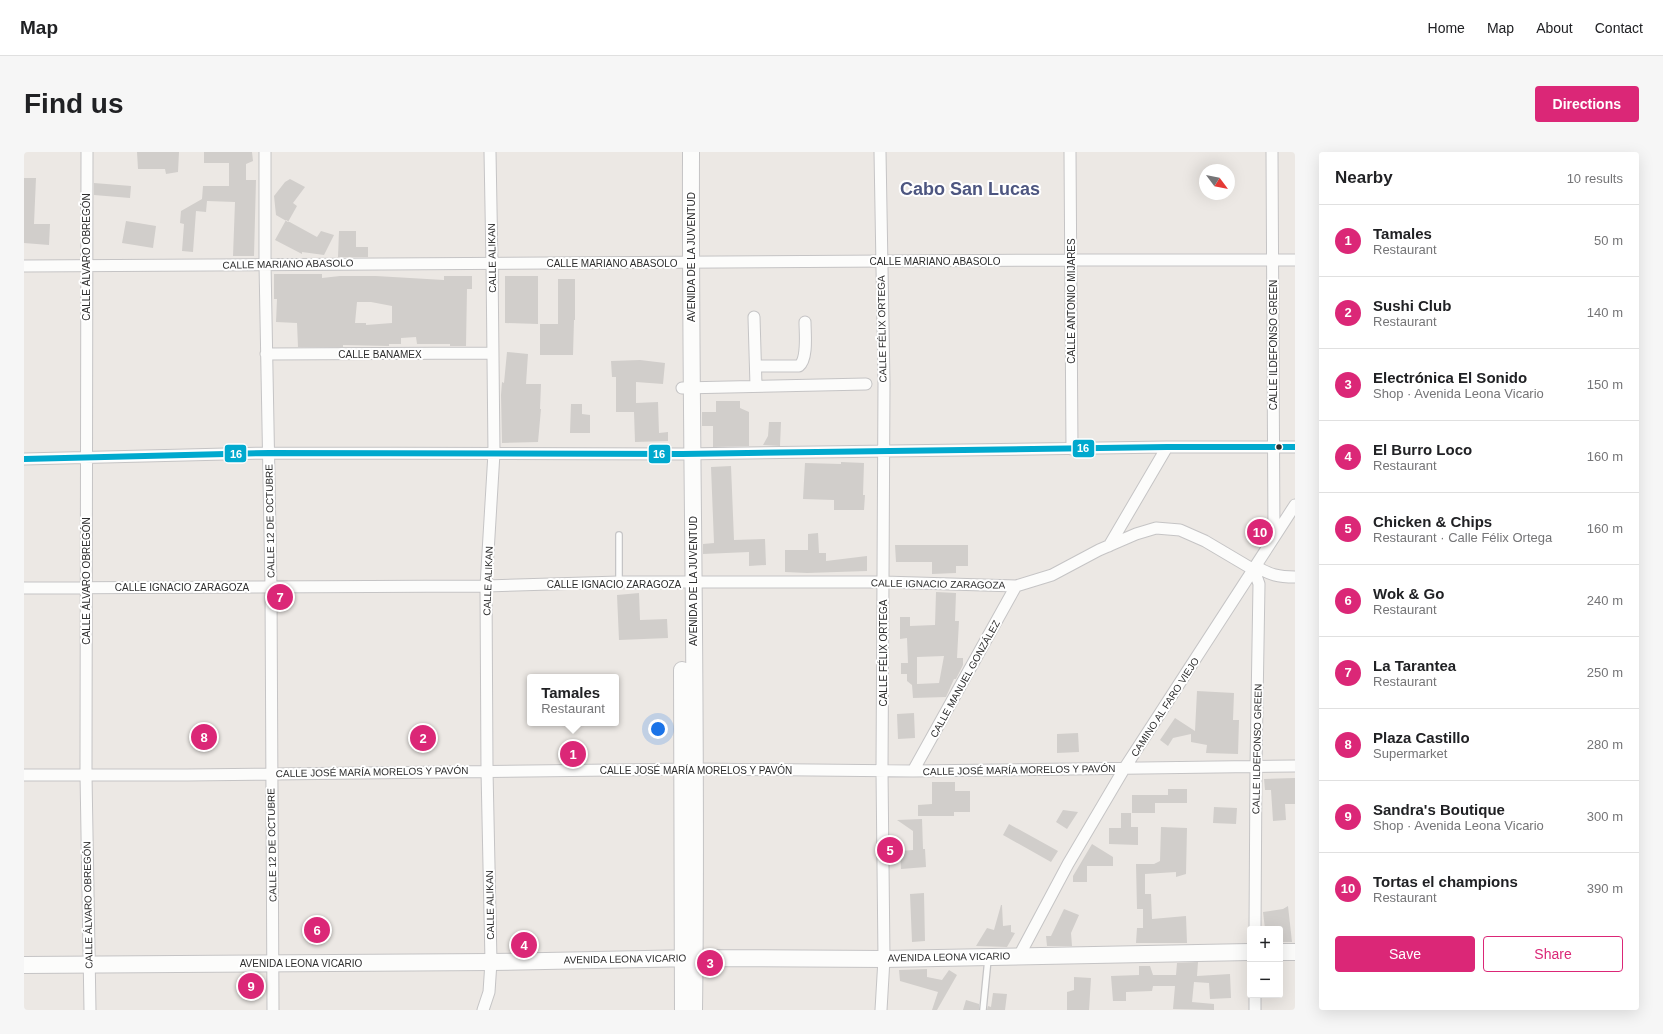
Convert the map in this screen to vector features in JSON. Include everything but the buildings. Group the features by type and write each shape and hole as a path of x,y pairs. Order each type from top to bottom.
{"street":[{"name":"CALLE ÁLVARO OBREGÓN","path":"87,152 86,775 90,1010"},
{"name":"CALLE 12 DE OCTUBRE","path":"265,152 266,354 271,586 273,1010"},
{"name":"CALLE ALIKAN","path":"483,1010 489,992 491,962 487,770 486,586 494,453 490,152"},
{"name":"AVENIDA DE LA JUVENTUD","path":"682,152 686,262 689,958 694,1010"},
{"name":"AVENIDA DE LA JUVENTUD","path":"686,262 691,152"},
{"name":"CALLE FÉLIX ORTEGA","path":"880,152 884,451 882,771 884,959 881,1010"},
{"name":"CALLE ANTONIO MIJARES","path":"1070,152 1072,449"},
{"name":"CALLE ILDEFONSO GREEN","path":"1272,152 1274,538"},
{"name":"CALLE MARIANO ABASOLO","path":"24,266 492,262 1295,260"},
{"path":"754,318 756,386"},
{"path":"756,366 799,366 804,357 805,322"},
{"name":"CALLE BANAMEX","path":"266,354 493,353"},
{"path":"686,388 866,384"},
{"path":"1109,546 1167,447"},
{"path":"24,459 269,453 687,454 1167,447 1295,447"},
{"name":"CAMINO AL FARO VIEJO","path":"1019,956 1068,864 1124,769 1295,504"},
{"name":"CALLE IGNACIO ZARAGOZA","path":"24,588 486,586 619,582 884,582 1016,586 1052,575 1109,546 1156,528 1180,530 1205,541 1266,573 1274,576 1295,577"},
{"name":"CALLE ILDEFONSO GREEN","path":"1255,568 1259,590 1255,926"},
{"name":"CALLE MANUEL GONZÁLEZ","path":"913,771 1016,586"},
{"name":"CALLE JOSÉ MARÍA MORELOS Y PAVÓN","path":"24,775 271,774 487,770 689,769 913,771 1295,766"},
{"name":"AVENIDA LEONA VICARIO","path":"24,965 491,962 689,958 884,959 1247,952"},
{"path":"1283,952 1295,952"},
{"name":"AVENIDA DE LA JUVENTUD","path":"683,1010 689,958"},
{"path":"1255,998 1255,1010"}],"lane":[{"path":"619,534 619,582"},
{"path":"983,1010 988,957"}],"transit line":[{"name":"16","path":"24,459 269,453 682,454 1167,447 1295,447"}],"place":[{"name":"Tortas el champions","path":"1260,532"},
{"name":"La Tarantea","path":"280,597"},
{"name":"Plaza Castillo","path":"204,737"},
{"name":"Sushi Club","path":"423,738"},
{"name":"Tamales","path":"573,754"},
{"name":"Chicken & Chips","path":"890,850"},
{"name":"Wok & Go","path":"317,930"},
{"name":"El Burro Loco","path":"524,945"},
{"name":"Electrónica El Sonido","path":"710,963"},
{"name":"Sandra's Boutique","path":"251,986"}],"district":[{"name":"Cabo San Lucas","path":"970,189"}]}
